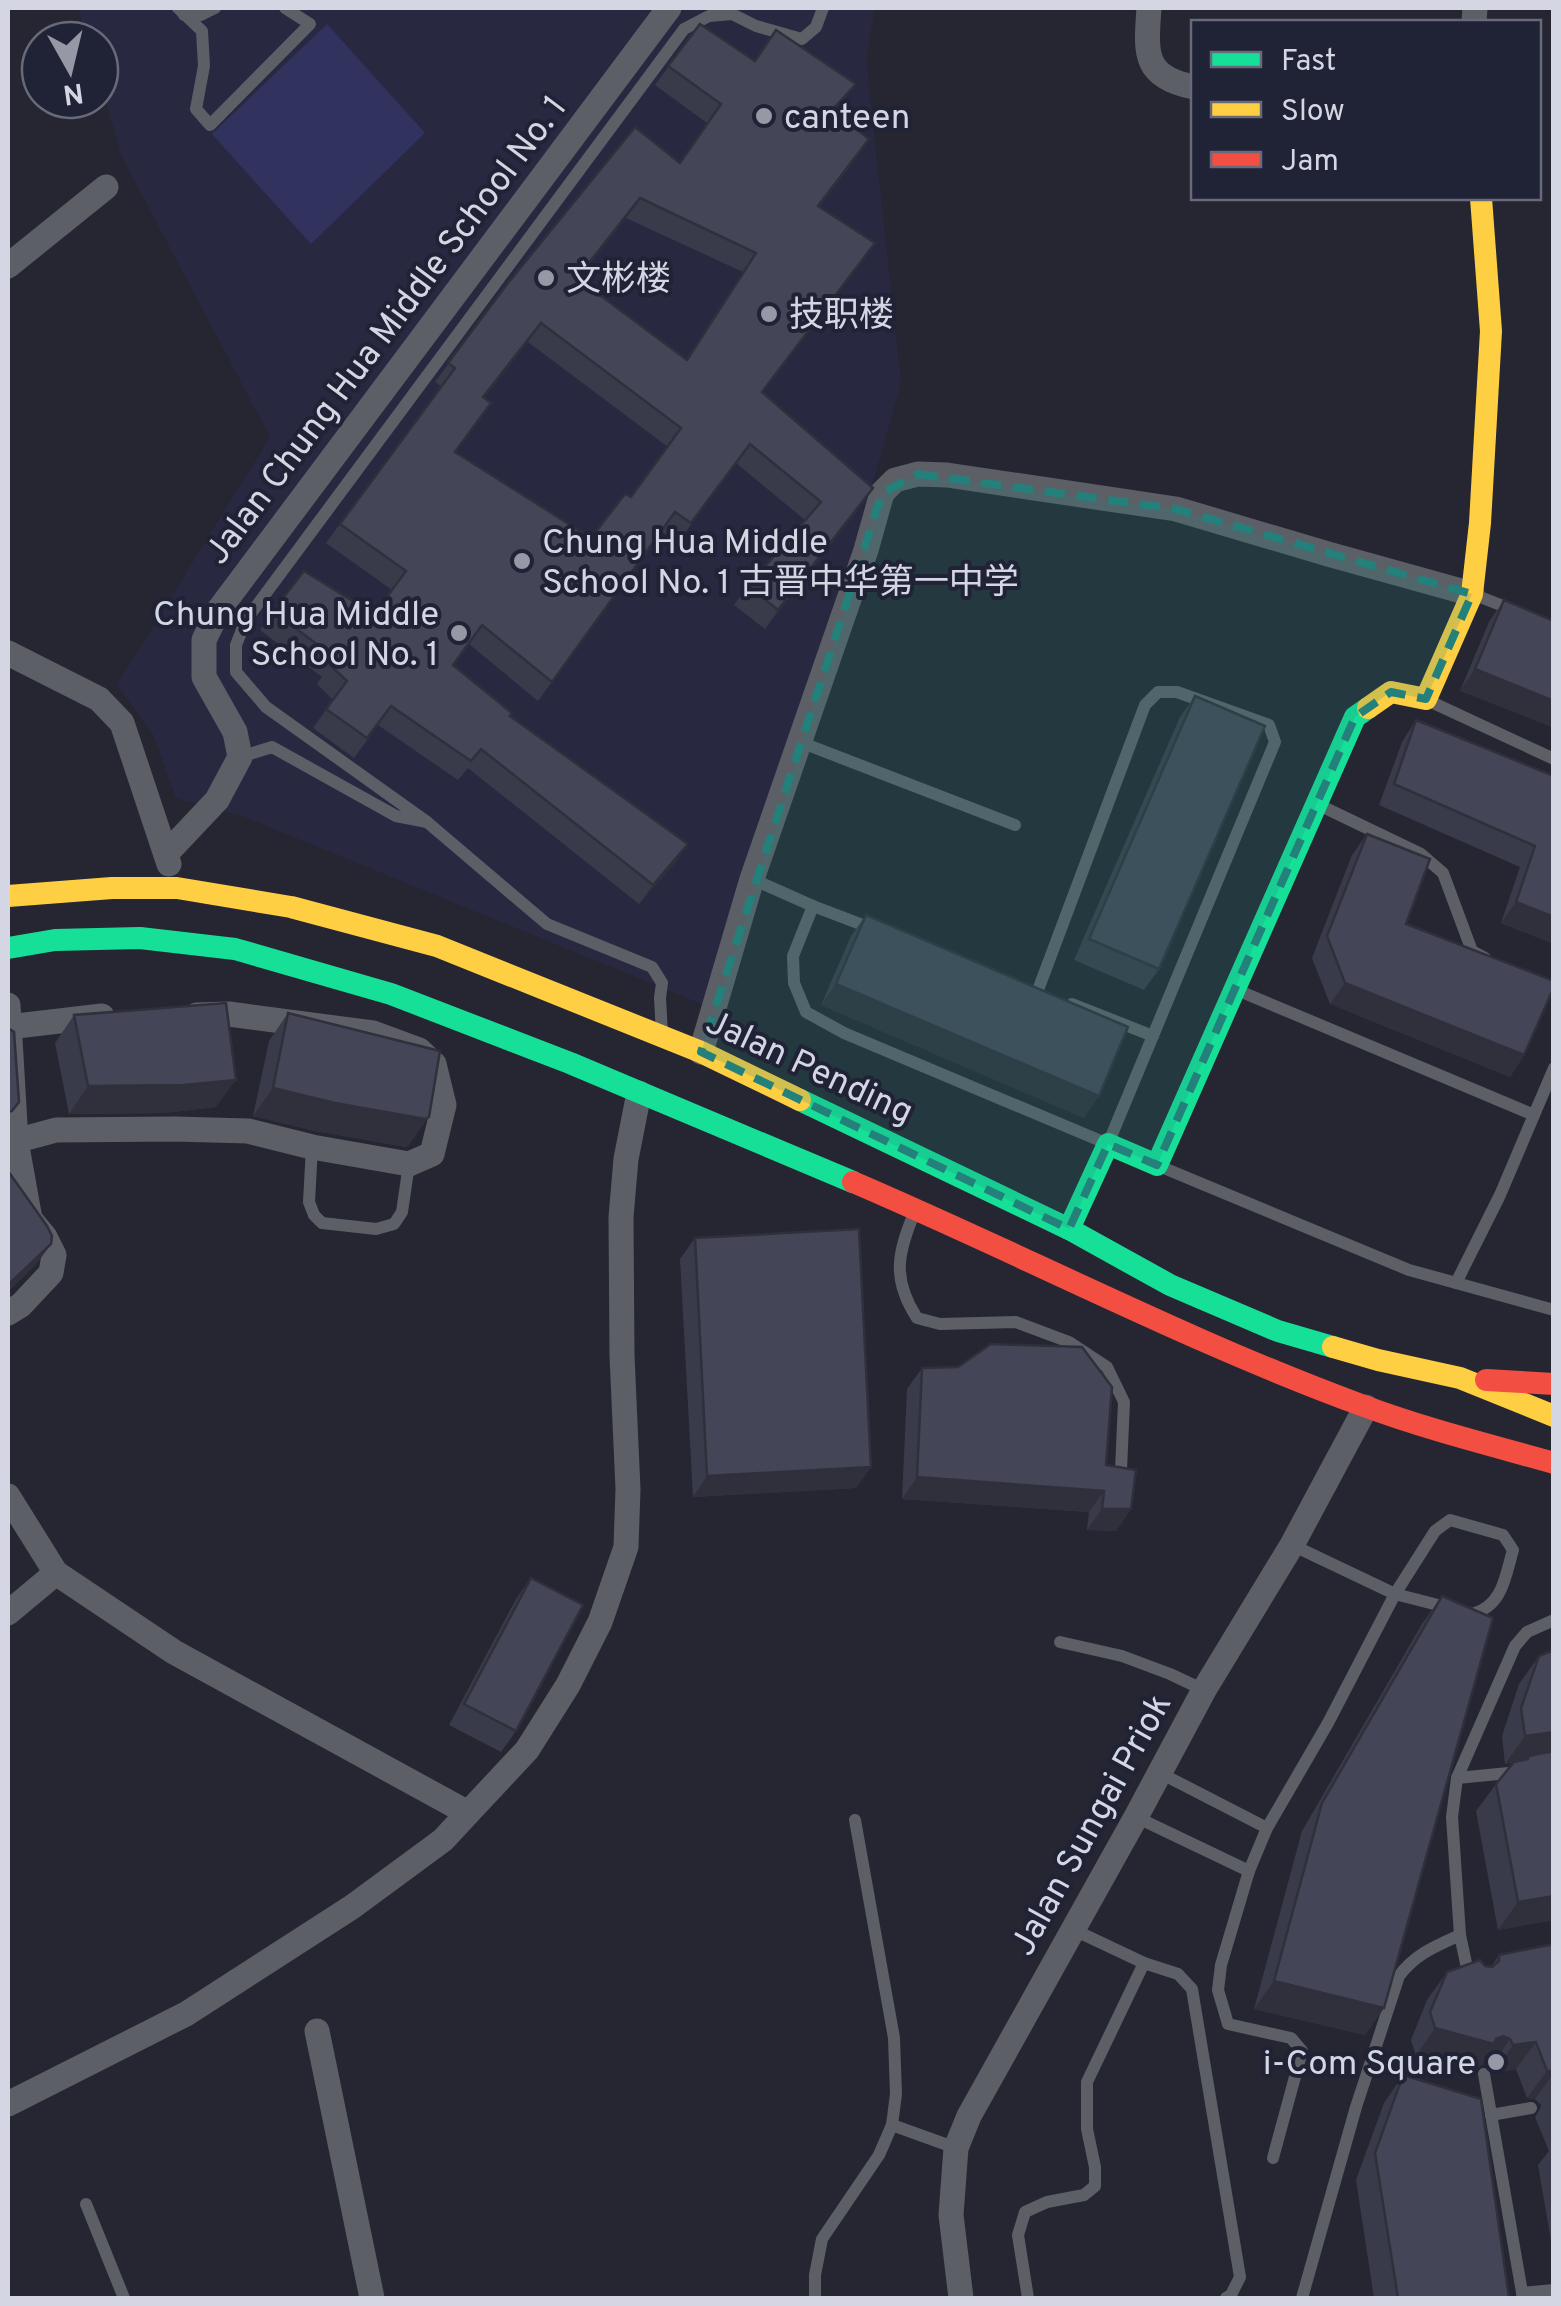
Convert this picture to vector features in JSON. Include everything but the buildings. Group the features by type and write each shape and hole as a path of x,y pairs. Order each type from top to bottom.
{"main road":[{"path":"1069,1228 1108,1144 1157,1165 1356,717 1391,692 1426,699 1472,594 1491,331 1481,200"},
{"name":"Jalan Pending","path":"8,896 112,888 177,888 291,907 437,946 701,1052 1069,1228 1170,1284 1278,1331 1378,1360 1460,1378 1554,1416"},
{"path":"8,948 55,940 140,938 235,950 390,994 570,1062 916,1209 1155,1320 1366,1406 1554,1463"},
{"path":"1460,1378 1554,1384"}],"street":[{"name":"Jalan Chung Hua Middle School No. 1","path":"240,757 235,732 204,677 204,640 218,611 670,8"},
{"path":"1149,8 1146,49 1158,74 1191,87"},
{"path":"8,266 106,187"},
{"path":"701,1052 752,878 882,494 895,480 918,474 947,475 1176,509 1472,594"},
{"path":"8,653 99,699 122,723 177,888"},
{"path":"166,854 216,800 240,757"},
{"path":"396,1041 415,1004"},
{"path":"12,1142 56,1130 175,1128 248,1131 409,1164 432,1154 444,1105 434,1064 419,1050 373,1034 229,1014 176,1015"},
{"path":"8,1313 51,1273 54,1255 30,1219 12,1142 8,1020 124,1016"},
{"path":"8,2104 186,2014 352,1907 442,1840 527,1750 568,1685 600,1622 626,1547 621,1217 626,1160 639,1093"},
{"name":"Jalan Sungai Priok","path":"961,2298 951,2215 956,2148 969,2116 1204,1690 1292,1545 1366,1406"},
{"path":"8,1496 56,1573 174,1652 468,1813"},
{"path":"8,1613 56,1573"},
{"path":"317,2031 372,2298"}],"lane":[{"path":"181,11 201,15 215,8"},
{"path":"181,11 202,31 204,66 196,109 210,125 310,24 285,8"},
{"path":"662,1035 662,983 652,967 547,924 427,822 266,708 236,672 236,645 246,620 684,29 703,12 736,11 756,26 802,39 816,27 823,8"},
{"path":"1472,594 1537,619"},
{"path":"813,906 793,956 794,983 806,1012 844,1033 1108,1144 1275,742 1269,725 1177,692 1158,692 1145,705 1038,990"},
{"path":"1426,699 1554,759"},
{"path":"800,742 1015,825"},
{"path":"240,757 272,747 396,816 427,822"},
{"path":"1317,804 1421,854 1443,873 1472,951 1502,967"},
{"path":"752,878 888,934"},
{"path":"1019,983 1154,1036"},
{"path":"1235,989 1534,1115"},
{"path":"1456,1283 1500,1195 1554,1068"},
{"path":"312,1147 309,1202 322,1223 376,1229 394,1224 402,1212 409,1164"},
{"path":"1157,1165 1410,1270 1554,1310"},
{"path":"916,1209 900,1250 899,1266 906,1302 917,1318 940,1324 1016,1322 1069,1342 1106,1367 1124,1402 1122,1470"},
{"path":"1273,2158 1302,2052 1291,2038 1228,2024 1218,1990 1221,1965 1248,1871 1267,1828 1328,1723 1395,1594 1435,1531 1450,1520 1504,1536 1513,1550 1500,1596 1485,1610 1473,1614 1395,1594 1292,1545"},
{"path":"1470,1985 1460,1935 1452,1817 1456,1778 1515,1646 1527,1632 1554,1620"},
{"path":"1060,1642 1122,1656 1204,1690"},
{"path":"1456,1778 1538,1769"},
{"path":"1160,1773 1267,1828"},
{"path":"1136,1817 1248,1871"},
{"path":"815,2298 822,2238 880,2154 892,2125 896,2094 894,2038 855,1820"},
{"path":"1072,1929 1144,1964 1178,1974 1192,1989 1240,2277 1226,2298"},
{"path":"1302,2298 1356,2107 1399,1976 1409,1962 1460,1935"},
{"path":"1028,2298 1018,2235 1026,2212 1047,2202 1084,2195 1095,2186 1087,2129 1088,2082 1144,1964"},
{"path":"1484,2074 1523,2296 1554,2290"},
{"path":"1492,2115 1531,2108"},
{"path":"892,2125 956,2148"},
{"path":"86,2204 124,2298"}],"highlighted area":[{"path":"918,474 1176,509 1472,594 1426,699 1391,692 1355,717 1157,1165 1108,1144 1069,1229 701,1052 882,493"}],"shaded area":[{"name":"Chung Hua Middle School No. 1 古晋中华第一中学","path":"80,8 875,8 866,60 901,383 800,742 714,1009 245,817 176,798 153,734 117,685 270,437 122,157 111,120 120,120 120,20 82,20"},
{"path":"327,24 425,133 311,244 212,134"}],"traffic: fast":[{"path":"1069,1229 1108,1144 1157,1165 1355,717 1368,708"},
{"path":"8,948 55,940 140,938 235,949 391,994 570,1063 853,1182"},
{"path":"800,1100 1069,1229 1170,1285 1278,1331 1333,1347"}],"traffic: slow":[{"path":"1368,708 1391,692 1426,699 1472,594 1491,331 1481,200"},
{"path":"8,896 112,888 177,888 291,907 437,946 701,1052 800,1100"},
{"path":"1333,1347 1460,1378 1554,1416"}],"traffic: jam":[{"path":"853,1182 1299,1381 1411,1422 1554,1463"},
{"path":"1486,1380 1554,1384"}],"place":[{"name":"canteen","path":"764,116"},
{"name":"文彬楼","path":"546,278"},
{"name":"技职楼","path":"769,314"},
{"name":"Chung Hua Middle School No. 1 古晋中华第一中学","path":"522,561"},
{"name":"Chung Hua Middle School No. 1","path":"459,633"},
{"name":"i-Com Square","path":"1496,2062"}]}
